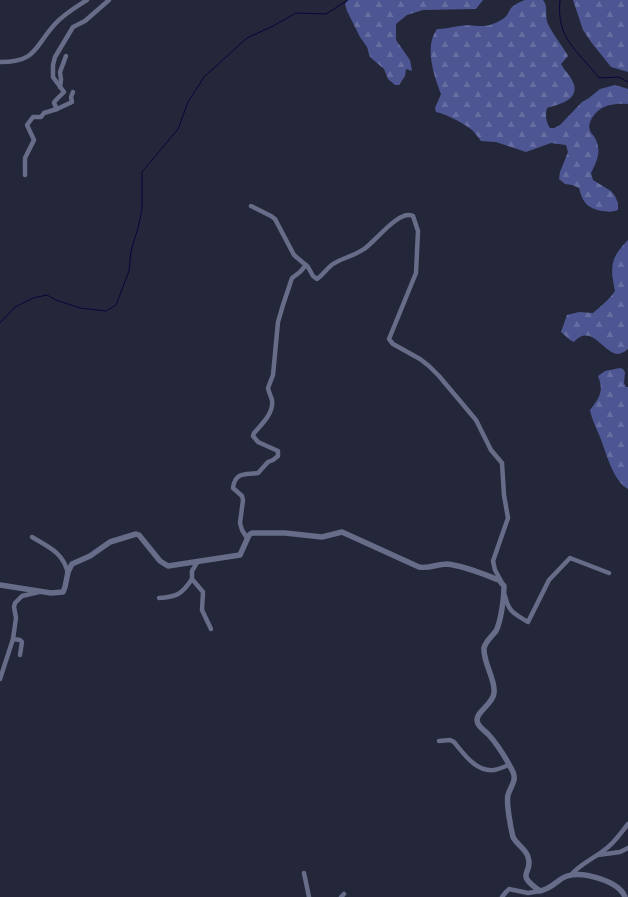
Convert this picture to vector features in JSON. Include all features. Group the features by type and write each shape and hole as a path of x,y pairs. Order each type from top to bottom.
{"street":[{"path":"0,62 16,61 30,56 61,18 87,0"},
{"path":"57,109 54,103 64,92 53,78 52,69 54,61 73,27 83,23 109,0"},
{"path":"60,87 60,72 66,56"},
{"path":"25,175 25,158 34,140 27,125 33,117 41,117 44,113 72,102 71,97 73,92"},
{"path":"250,206 275,219 294,255 306,265 313,276 317,279 335,263 364,249 394,221 404,216 412,216 418,230 416,273 389,339 393,344 424,362 439,376 476,420 491,450 502,463 504,495 508,518 493,561 495,570 504,586 506,604 511,611 521,616 528,622 549,580 570,558 610,573"},
{"path":"247,538 240,523 243,500 242,496 233,488 233,485 238,476 242,474 258,473 268,462 278,456 278,451 258,442 253,436 269,414 272,406 268,388 273,375 278,322 290,281 306,265"},
{"path":"0,585 41,592 62,592 65,588 71,566 76,562 90,556 110,542 134,534 139,535 157,559 166,565 171,566 240,555 247,538 252,533 284,533 322,536 342,532 419,567 426,568 443,564 453,565 499,580 502,583"},
{"path":"32,537 57,553 65,563 68,575"},
{"path":"159,598 176,596 181,593 192,579 192,571 198,561"},
{"path":"192,579 203,592 202,610 211,629"},
{"path":"0,679 13,639 16,618 14,607 15,603 22,596 41,592"},
{"path":"504,593 497,628 485,645 484,650 494,693 491,702 478,716 477,722 491,738 509,765 514,779 508,798 513,837 529,858 526,876 527,880 531,885 540,891"},
{"path":"13,639 20,640 22,642 20,655"},
{"path":"439,741 450,740 454,742 472,763 480,768 492,770 509,765"},
{"path":"571,875 582,863 597,856 612,844 628,824"},
{"path":"597,856 620,852 628,848"},
{"path":"304,873 309,897"},
{"path":"502,897 509,889 528,893 550,888 562,879 571,875 584,875 604,881 618,887 625,897"}],"green space":[{"path":"348,0 483,0 476,9 423,10 407,15 396,24 396,40 410,60 412,71 406,69 405,76 399,85 395,85 388,79 384,69 370,57 367,47 360,37 347,11 345,4"},
{"path":"525,0 543,0 545,3 548,24 568,56 561,64 571,78 574,86 574,92 568,100 547,108 546,118 550,128 560,125 582,102 600,89 615,85 628,89 628,104 607,106 599,110 592,118 589,126 598,147 597,160 591,173 593,180 611,191 618,203 618,210 607,212 589,206 582,198 579,188 565,184 559,179 560,172 568,152 566,145 551,143 526,152 496,142 481,141 472,130 465,125 436,112 435,108 441,94 433,70 431,44 437,29 465,25 489,25 503,19 511,8"},
{"path":"573,0 628,0 628,72 611,67 591,42 583,30"},
{"path":"628,240 628,349 619,354 613,353 592,337 587,336 580,337 574,342 570,340 561,332 567,315 579,312 593,313 613,294 615,291 612,275 613,263 618,252"},
{"path":"620,368 625,372 624,383 626,387 628,387 628,489 618,480 614,473 590,410 601,390 598,376 605,371"}],"waterway":[{"path":"0,323 15,307 33,298 47,295 56,300 80,308 106,311 116,305 129,271 131,251 142,209 142,172 178,129 188,102 204,77 247,38 296,13 326,14 348,0"},
{"path":"560,0 561,25 565,35 576,52 599,78 619,77 628,82"}]}
